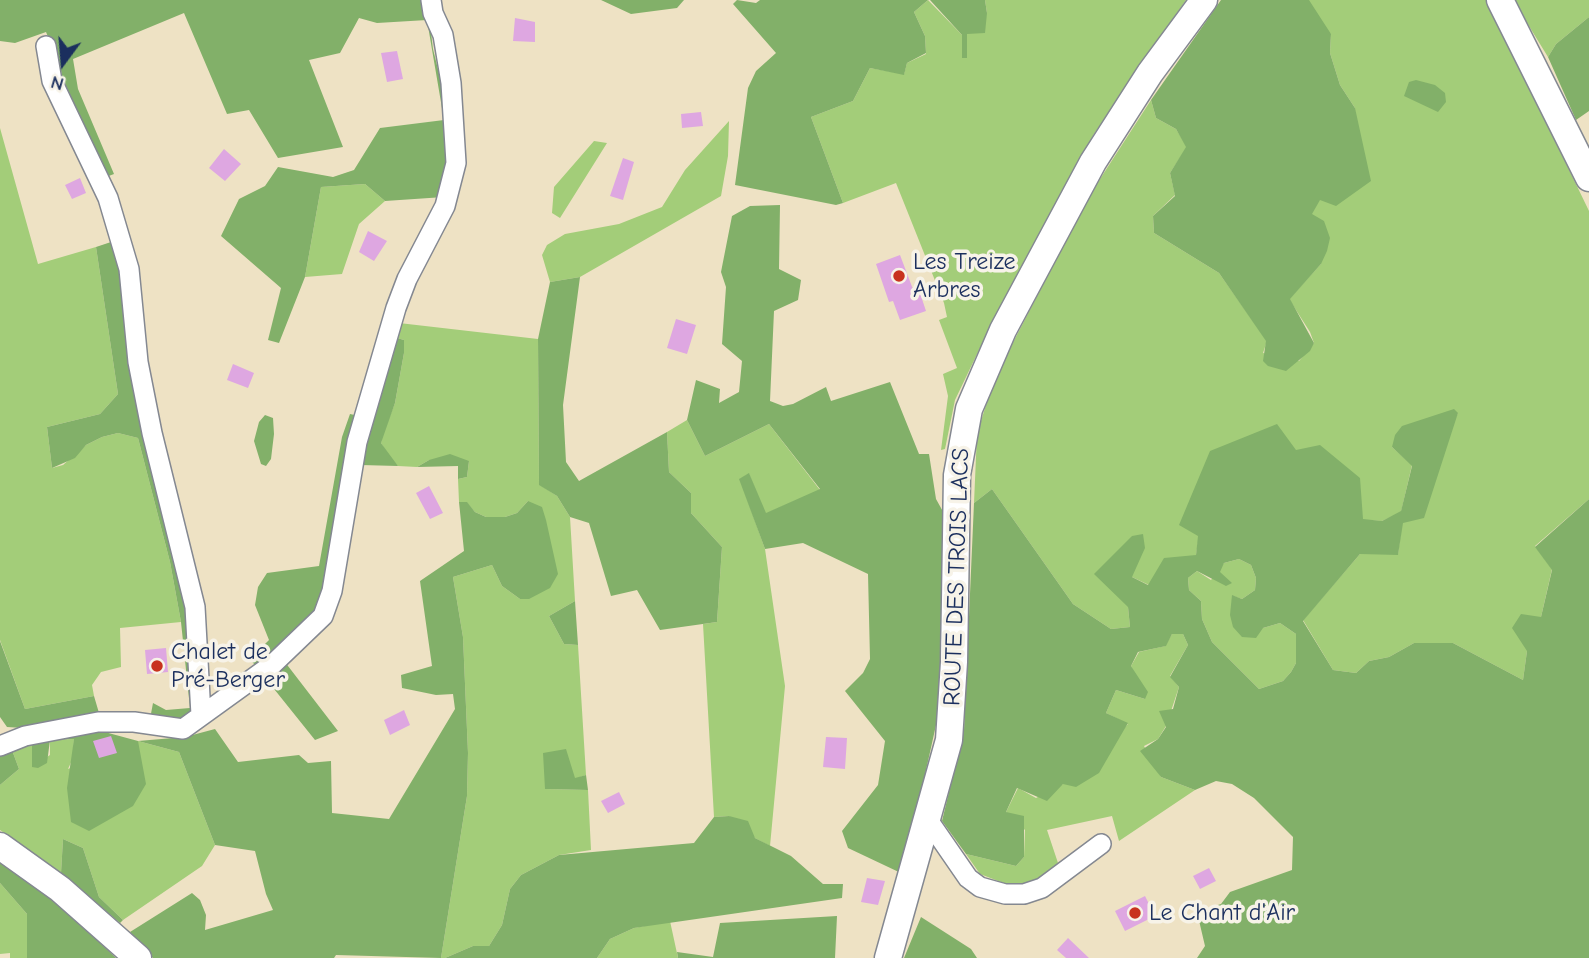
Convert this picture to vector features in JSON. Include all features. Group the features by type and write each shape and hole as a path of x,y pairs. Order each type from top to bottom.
{"street":[{"name":"ROUTE DES TROIS LACS","path":"888,958 928,820 950,730 957,475 970,409 1003,330 1093,162 1150,73 1204,0"},
{"path":"1500,0 1589,178"},
{"path":"0,746 25,736 98,722 134,722 183,729 273,664 307,633 328,603 357,442 396,309 407,279 445,206 456,163 451,83 443,35 432,6"},
{"path":"46,46 52,81 108,198 129,269 138,362 152,433 195,607 201,715"},
{"path":"928,820 968,878 980,887 1005,894 1024,894 1042,888 1101,845"},
{"path":"0,846 60,889 138,958"}],"green space":[{"path":"0,0 427,0 433,49 449,114 450,160 444,197 385,201 365,184 321,187 305,277 279,343 268,340 281,288 221,236 239,199 265,186 278,167 333,177 354,170 380,128 444,120 427,20 377,23 359,18 340,53 309,60 343,147 278,158 249,110 227,114 184,13 73,59 78,89 114,174 106,177 64,87 60,65 46,32 15,43 0,41"},
{"path":"601,0 684,0 677,8 631,14"},
{"path":"737,0 756,3 760,0 928,0 914,12 925,36 926,53 907,63 904,75 870,68 853,101 811,117 843,203 836,205 735,185 748,88 756,71 776,53 733,4"},
{"path":"928,0 962,35 963,58 967,58 967,34 987,13 985,0 1186,0 1094,134 979,350 955,400 945,449 941,450 948,396 943,374 957,368 939,320 947,317 944,303 896,183 843,203 811,117 853,101 870,68 904,74 907,63 926,54 925,36 914,12"},
{"path":"930,0 985,0 985,33 967,34 967,58 962,58 962,35"},
{"path":"1221,0 1487,0 1589,211 1589,499 1535,546 1552,569 1541,617 1527,651 1523,680 1453,643 1414,643 1389,657 1369,661 1356,673 1333,670 1303,620 1360,554 1398,554 1402,523 1458,413 1392,447 1412,465 1401,512 1382,521 1363,520 1199,536 1196,555 1149,585 1132,577 1132,536 1128,607 1130,627 1111,629 1073,604 992,489 974,503 977,434 994,379 1089,196 1151,100 1156,118 1176,129 1187,147 1170,173 1175,195 1153,216 1154,233 1219,273 1267,341 1263,353 1299,361 1314,343 1289,299 1321,264 1311,215 1355,108 1340,85 1330,53 1331,34"},
{"path":"1221,0 1309,0 1331,34 1330,53 1340,85 1355,108 1371,181 1336,206 1320,200 1312,214 1324,221 1330,238 1327,251 1321,264 1290,299 1314,343 1310,351 1286,371 1268,366 1263,361 1266,341 1219,273 1154,233 1153,216 1175,196 1170,173 1186,147 1176,129 1156,118 1151,100"},
{"path":"1513,0 1589,0 1589,17 1556,44 1548,57"},
{"path":"1589,17 1589,111 1576,120 1548,57 1556,44"},
{"path":"1416,80 1435,85 1445,93 1446,102 1438,112 1404,96 1409,82"},
{"path":"729,121 728,156 721,196 580,277 550,282 542,255 547,245 565,234 619,224 662,207 685,170"},
{"path":"0,128 38,264 96,247 118,394 100,414 47,427 52,468 63,465 86,445 102,437 118,433 138,438 170,562 181,622 120,628 121,667 101,672 92,685 94,696 25,709 0,640"},
{"path":"594,141 607,143 560,218 552,213 554,187"},
{"path":"365,184 385,201 359,224 342,274 305,277 321,187"},
{"path":"780,205 779,269 801,280 798,300 774,311 770,401 783,406 793,404 826,387 831,401 890,382 919,454 929,454 936,499 946,517 938,716 903,874 848,848 842,831 878,785 885,741 845,691 863,673 870,659 868,574 803,543 765,549 739,479 749,473 766,513 820,489 769,424 705,456 687,420 696,380 720,389 719,403 739,392 742,361 722,344 726,287 721,272 732,216 750,206"},
{"path":"114,241 187,603 194,713 175,722 150,719 153,703 166,710 190,708 181,622 170,562 138,438 118,433 102,437 86,445 75,458 52,468 47,427 100,414 118,394 96,247"},
{"path":"580,277 563,405 566,462 579,481 667,432 669,472 691,493 691,513 722,547 717,622 660,630 637,590 611,596 589,523 570,517 557,496 539,485 538,339 550,282"},
{"path":"399,323 538,339 539,484 557,496 570,517 575,601 549,616 564,644 578,645 586,775 546,789 588,790 591,850 559,855 521,875 510,889 502,925 489,946 473,946 445,958 441,958 467,796 468,753 463,637 453,577 492,565 502,586 520,599 528,501 517,513 505,517 486,517 475,512 467,503 459,502 458,479 467,477 469,461 429,460 417,467 398,466 391,460 381,443 395,403 404,353 404,340 397,338"},
{"path":"397,338 404,340 404,353 395,403 381,443 398,466 361,465"},
{"path":"1454,409 1458,413 1424,518 1403,523 1398,555 1360,554 1303,621 1333,670 1356,673 1369,661 1389,657 1414,643 1453,643 1523,680 1527,651 1512,628 1521,614 1541,617 1552,570 1535,547 1589,499 1589,958 1197,958 1205,946 1197,912 1221,904 1230,892 1292,870 1293,837 1254,798 1232,784 1216,781 1195,790 1161,777 1140,751 1158,739 1166,727 1159,711 1173,709 1179,687 1170,677 1188,645 1183,634 1172,634 1166,646 1138,652 1131,666 1148,692 1145,699 1116,690 1106,713 1128,723 1099,773 1076,787 1063,784 1047,801 1017,788 1006,812 1024,816 1024,857 1016,866 966,854 942,821 964,730 974,503 992,489 1073,604 1111,629 1130,627 1128,607 1094,574 1132,536 1143,534 1145,548 1132,577 1148,585 1164,558 1196,555 1198,536 1179,525 1210,451 1277,424 1296,450 1320,445 1360,478 1363,519 1382,521 1401,511 1412,466 1392,447 1395,435 1402,426","holes":["1239,559 1251,565 1256,578 1255,590 1242,599 1232,595 1230,615 1233,627 1242,637 1256,638 1263,628 1280,623 1296,634 1296,663 1291,672 1283,681 1259,689 1212,642 1202,619 1201,601 1189,590 1188,578 1197,571 1226,586 1232,583 1220,572 1224,563"]},
{"path":"350,414 359,416 324,598 313,619 278,653 338,731 315,740 250,659 269,640 255,605 258,587 267,573 319,566 342,437"},
{"path":"265,415 273,418 274,434 271,459 266,466 261,464 254,441 259,422"},
{"path":"687,420 705,456 769,424 820,490 765,514 749,474 740,479 765,549 785,686 770,846 755,838 729,816 714,817 703,624 717,622 722,547 691,513 691,493 669,472 667,432"},
{"path":"450,454 469,461 467,477 458,479 458,466 417,467 429,460"},
{"path":"528,501 542,507 558,574 550,588 529,599 520,599 502,586 492,565 453,577 463,637 467,796 441,958 336,955 334,958 153,958 130,932 192,893 200,900 206,915 205,930 273,910 255,851 215,845 179,752 138,741 185,737 215,729 238,762 299,755 308,763 331,761 332,813 389,819 455,709 453,694 436,695 402,688 401,675 432,666 420,581 464,551 459,502 467,502 475,512 486,517 505,517 517,513"},
{"path":"1239,559 1251,565 1256,578 1255,590 1242,599 1233,596 1263,628 1280,623 1296,634 1296,663 1291,672 1283,681 1259,689 1212,642 1202,619 1201,601 1189,590 1188,578 1197,571 1211,580 1224,563"},
{"path":"575,601 578,645 564,644 549,616"},
{"path":"1172,634 1183,634 1188,645 1170,676 1179,687 1166,726 1158,739 1144,746 1161,777 1195,790 1119,841 1112,816 1047,830 1059,866 1030,884 1006,884 980,874 966,854 1016,866 1024,857 1025,830 1006,812 1018,788 1036,798 1063,784 1128,724 1106,713 1116,690 1145,699 1131,666 1139,652 1165,646"},
{"path":"0,641 25,709 94,696 99,713 23,728 7,727 0,717"},
{"path":"101,731 138,741 146,784 133,806 89,831 71,822 67,788 74,739 50,740 47,763 38,768 32,767 32,744 47,737"},
{"path":"74,739 73,758 68,769 138,741 179,752 215,845 202,866 123,920 99,897 83,848 63,839 61,873 0,830 0,785 19,769 12,750 32,744 32,767 50,755 50,740"},
{"path":"566,749 575,778 586,775 588,790 545,789 543,753"},
{"path":"12,750 19,769 0,785 0,755"},
{"path":"729,816 748,821 755,838 791,856 823,884 843,884 842,898 634,928 610,939 597,958 445,958 473,946 489,946 502,925 510,889 521,875 559,855 694,843 714,817"},
{"path":"63,839 83,848 99,897 123,920 120,923 61,873"},
{"path":"0,860 70,914 116,958 27,958 27,914 0,883"},
{"path":"0,883 27,914 27,958 10,958 10,953 0,954"},
{"path":"837,916 835,958 678,958 677,952 713,957 720,923"},
{"path":"921,917 971,949 977,958 904,958"},
{"path":"670,921 678,958 597,958 610,939 634,928"}],"building":[{"path":"515,18 535,22 535,42 513,41"},
{"path":"397,51 403,79 387,82 381,53"},
{"path":"701,112 703,126 682,128 681,114"},
{"path":"224,149 241,164 225,181 209,168"},
{"path":"623,158 634,162 623,200 610,196"},
{"path":"80,178 86,193 72,199 65,185"},
{"path":"368,231 387,241 374,261 359,252"},
{"name":"Les Treize Arbres","path":"900,255 914,292 919,290 926,311 900,320 893,301 889,302 876,264"},
{"path":"676,319 696,325 687,354 667,348"},
{"path":"233,364 254,373 248,388 227,380"},
{"path":"429,486 443,513 430,519 416,493"},
{"name":"Chalet de Pré-Berger","path":"166,648 168,672 147,674 145,650"},
{"path":"404,710 410,725 390,735 384,720"},
{"path":"111,736 117,753 99,758 93,741"},
{"path":"826,737 847,738 845,769 823,767"},
{"path":"619,792 625,804 608,813 601,801"},
{"path":"1209,868 1216,881 1200,889 1193,876"},
{"path":"867,878 885,881 878,905 861,902"},
{"name":"Le Chant d'Air","path":"1145,896 1155,916 1125,931 1115,911"},
{"path":"1068,938 1089,958 1066,958 1057,950"}],"place":[{"name":"Les Treize Arbres","path":"899,276"},
{"name":"Chalet de Pré-Berger","path":"157,666"},
{"name":"Le Chant d'Air","path":"1135,913"}]}
